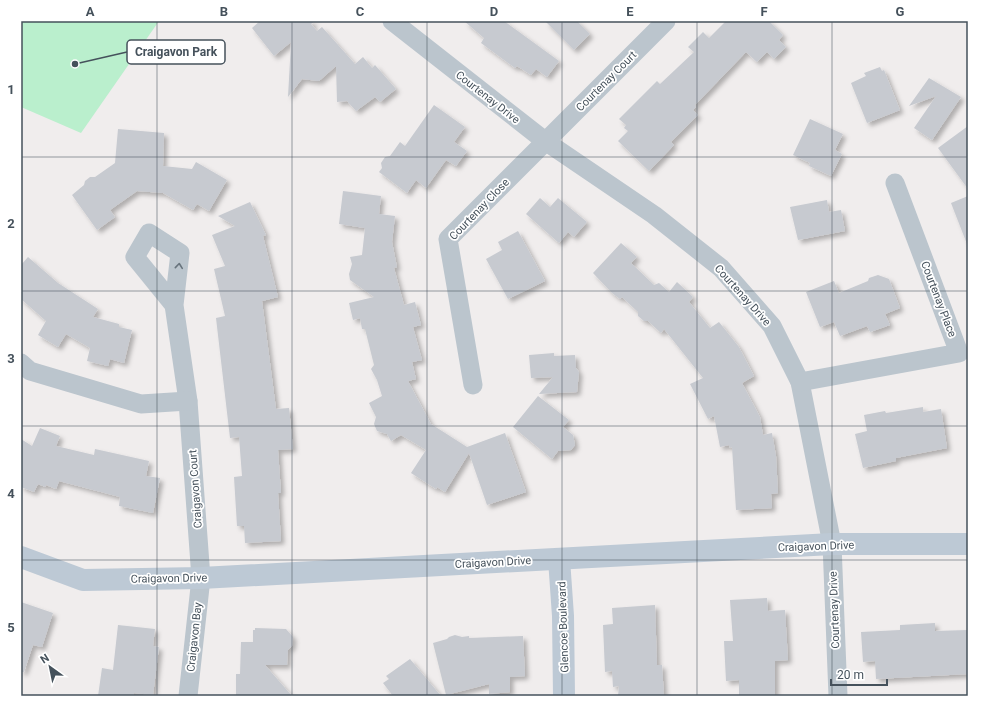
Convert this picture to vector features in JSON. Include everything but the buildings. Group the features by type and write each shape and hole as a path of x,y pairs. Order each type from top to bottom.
{"street":[{"name":"Courtenay Drive","path":"392,21 545,141 654,215 721,268 772,326 800,382 832,544 838,696"},
{"name":"Courtenay Court","path":"545,141 666,21"},
{"name":"Courtenay Close","path":"472,385 448,239 545,141"},
{"name":"Courtenay Place","path":"800,382 959,353 895,183"},
{"name":"Craigavon Court","path":"174,305 188,401 201,578"},
{"path":"21,363 30,371 141,404 188,401"},
{"name":"Craigavon Drive","path":"21,558 83,580 201,578 832,544 968,544"},
{"name":"Glencoe Boulevard","path":"559,559 564,616 564,696"},
{"name":"Craigavon Bay","path":"188,696 201,578"}],"green space":[{"path":"21,21 159,21 81,133 21,107"}],"place":[{"name":"Craigavon Park","path":"75,64"}]}
